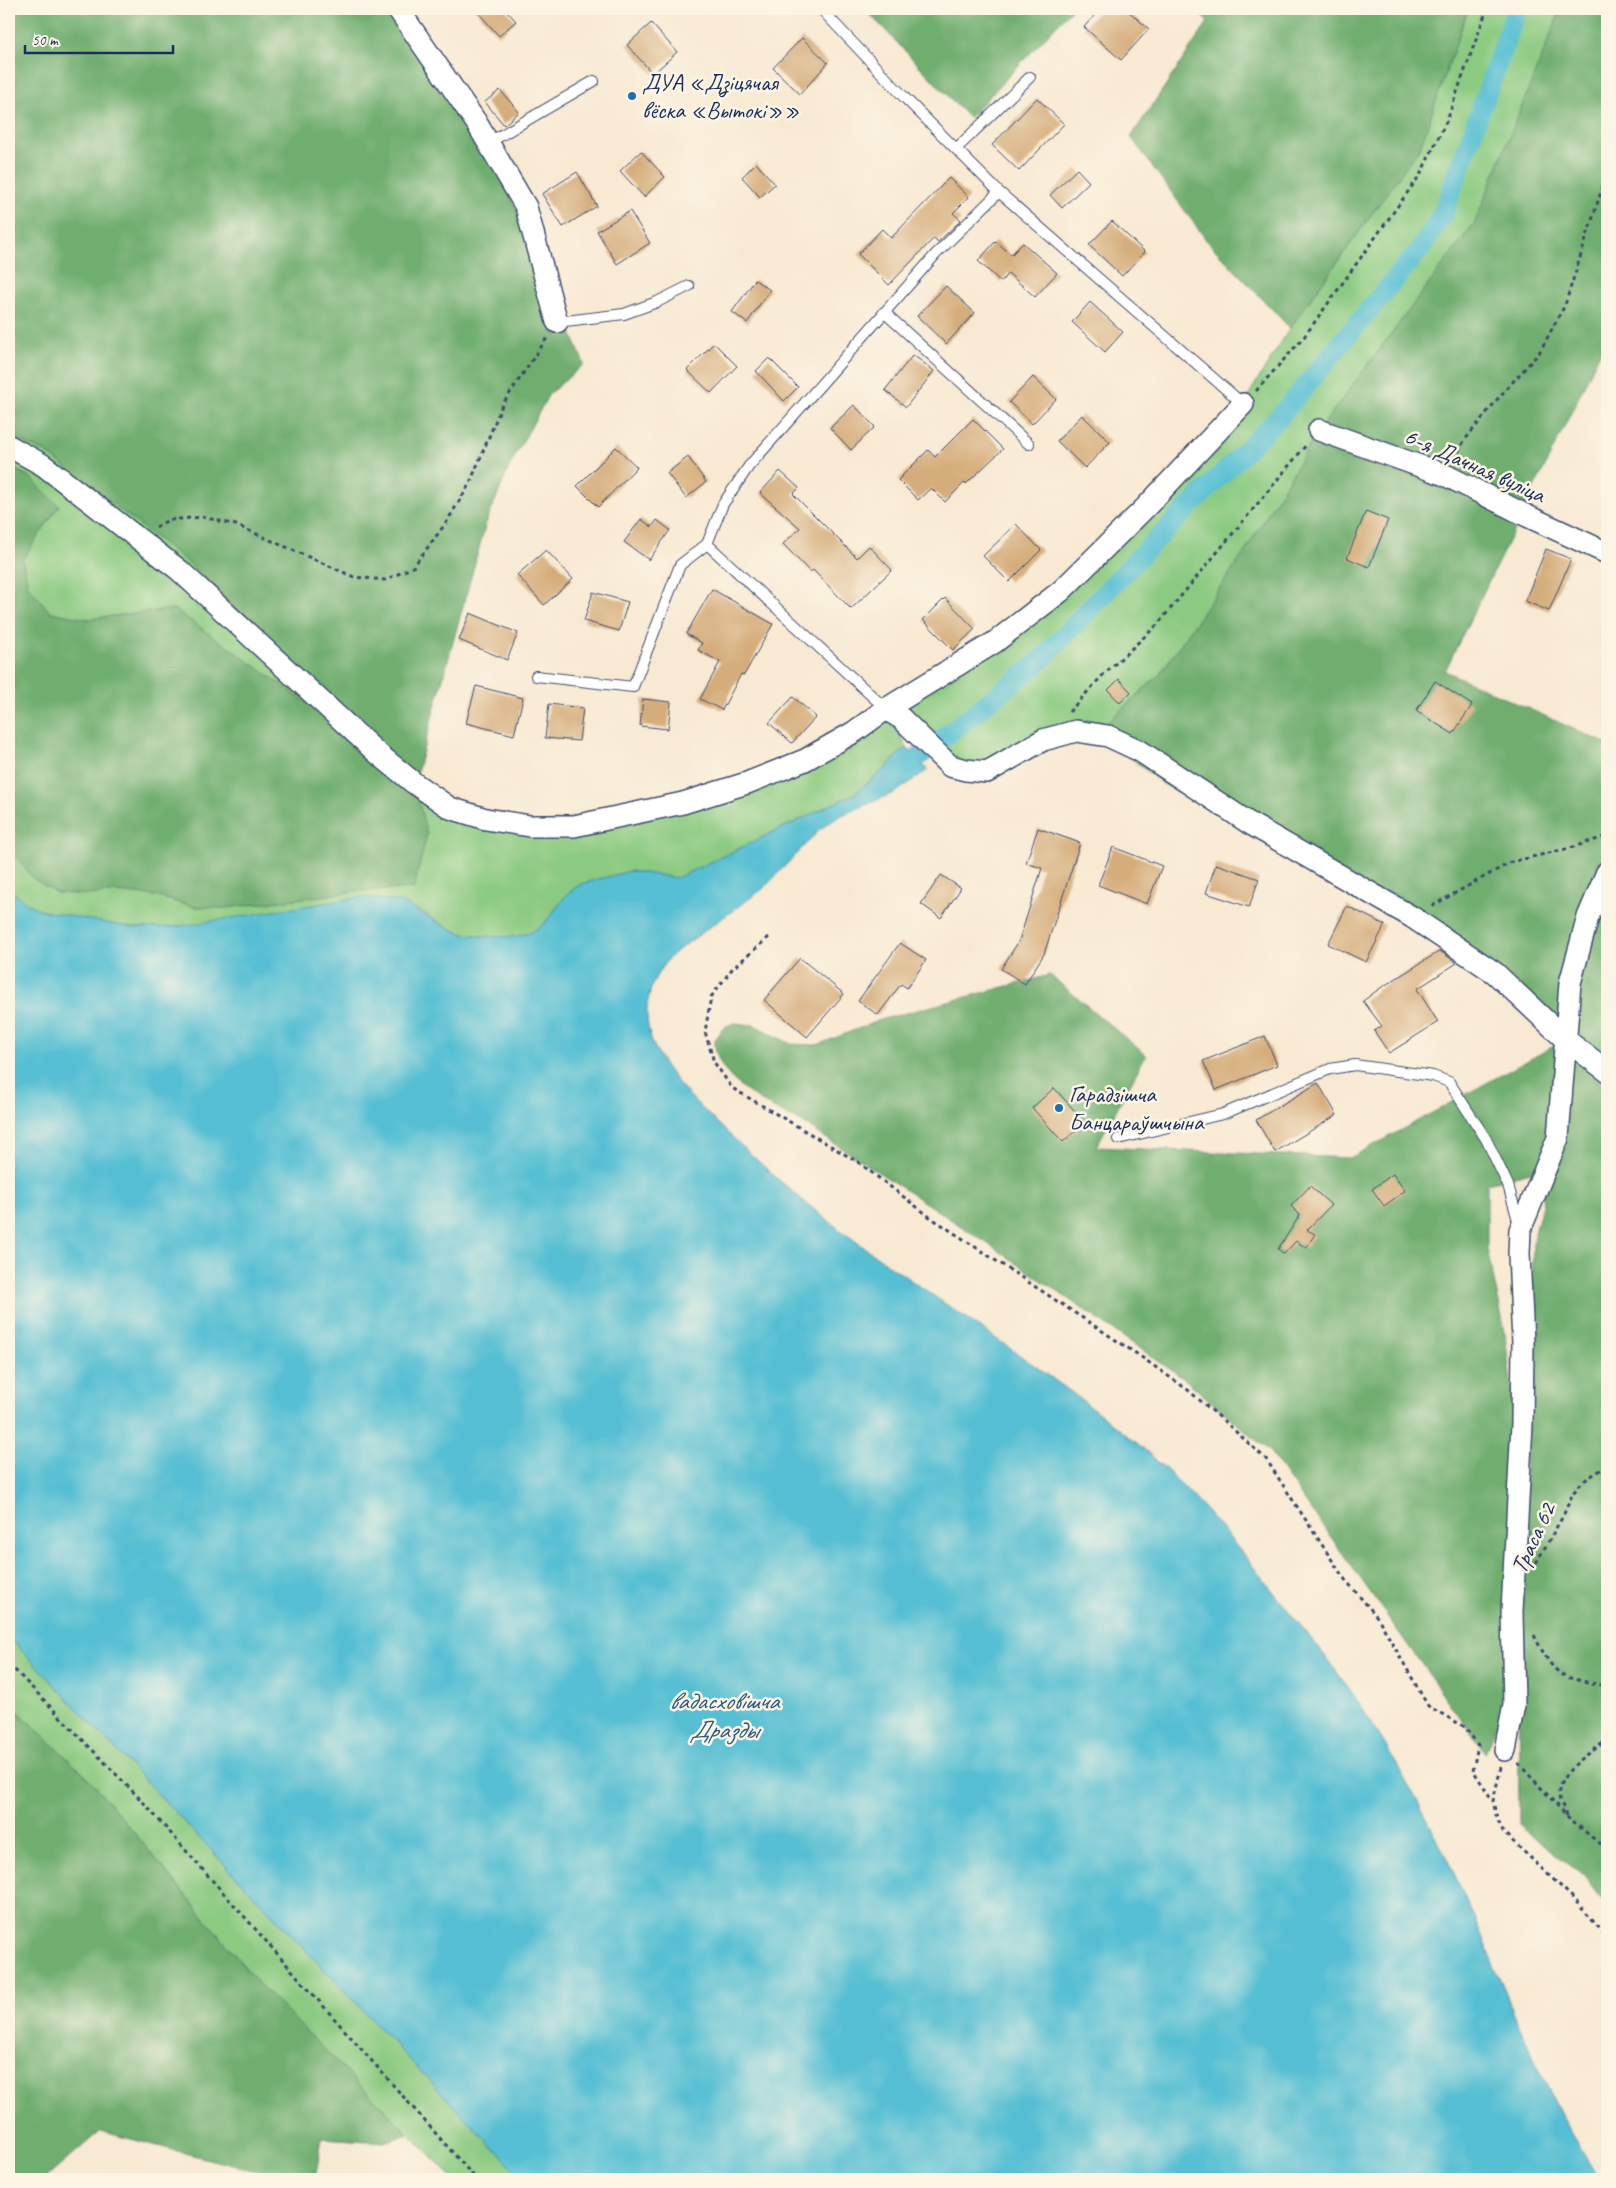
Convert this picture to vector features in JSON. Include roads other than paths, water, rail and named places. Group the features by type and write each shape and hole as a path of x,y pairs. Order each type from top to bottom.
{"street":[{"path":"398,9 488,143 526,207 557,322"},
{"path":"9,446 43,465 179,570 322,703 414,783 450,808 486,819 530,826 574,826 683,804 746,783 805,760 854,732 894,714 995,642 1061,591 1146,507 1243,404"},
{"name":"6-я Дачная вуліца","path":"1319,430 1445,474 1523,514 1607,553"},
{"path":"894,714 950,766 987,772 1043,740 1076,731 1108,736 1140,751 1249,823 1412,917 1495,973 1566,1040 1607,1071"},
{"path":"1505,1750 1514,1705 1512,1611 1522,1424 1523,1343 1519,1254 1520,1230 1558,1138 1570,984 1588,917 1607,872"}],"lane":[{"path":"821,9 999,192 1243,404"},
{"path":"956,149 1030,77"},
{"path":"488,143 594,81"},
{"path":"536,676 633,687 680,565 707,544 723,504 749,466 936,254 999,192"},
{"path":"557,322 624,314 657,302 689,286"},
{"path":"884,312 1029,444"},
{"path":"707,544 894,714"},
{"path":"1118,1139 1223,1114 1330,1069 1355,1065 1433,1076 1449,1082 1486,1139 1508,1185 1520,1230"}],"water":[{"name":"вадасховішча Дразды","path":"906,747 928,770 896,792 842,815 820,829 764,888 674,953 666,962 653,983 647,1005 649,1029 658,1055 676,1080 696,1102 744,1149 792,1191 858,1243 1016,1352 1128,1436 1174,1477 1234,1543 1331,1664 1376,1729 1403,1774 1456,1878 1545,2083 1599,2179 523,2179 9,1637 9,889 26,903 43,911 132,928 174,927 363,897 401,902 446,927 463,934 515,937 532,932 544,924 568,893 581,884 630,871 677,878 854,794 887,767"}],"waterway":[{"path":"917,758 1038,663 1138,558 1281,415 1421,248 1443,214 1517,9"}],"place":[{"name":"ДУА «Дзіцячая вёска «Вытокі»»","path":"632,96"},
{"name":"Гарадзішча Банцараўшчына","path":"1059,1108"}]}
